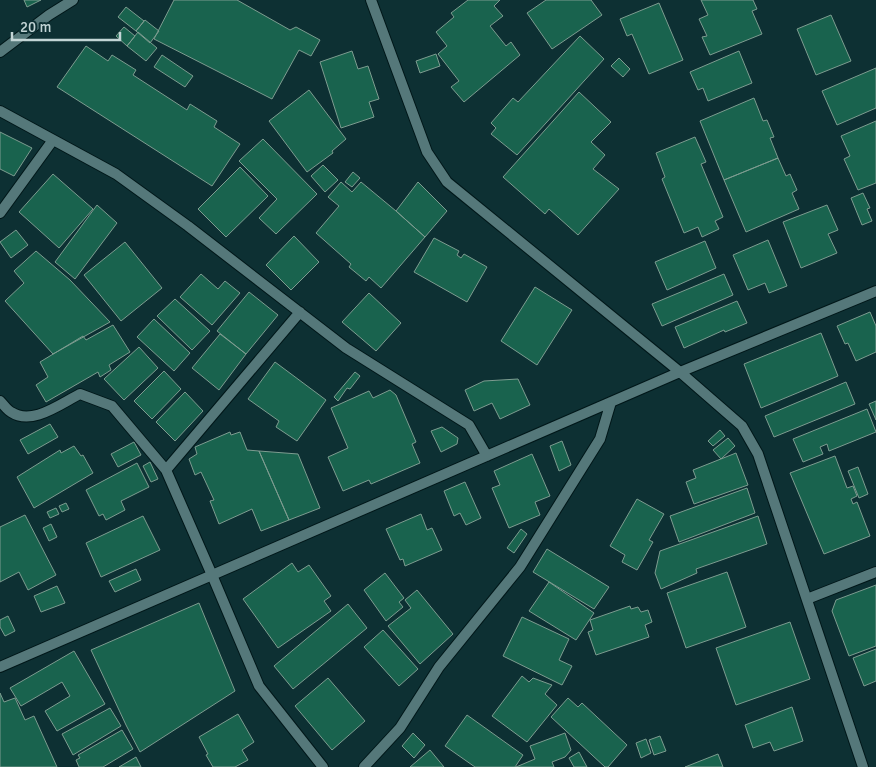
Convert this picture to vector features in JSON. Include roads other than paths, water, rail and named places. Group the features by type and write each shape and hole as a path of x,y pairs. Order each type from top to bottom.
{"street":[{"path":"0,52 49,15 73,0"},
{"path":"372,0 427,152 447,182 680,372 742,426 758,454 863,767"},
{"path":"0,111 116,174 188,226 346,348 469,425 487,456"},
{"path":"0,213 53,140"},
{"path":"0,667 680,372 876,291"},
{"path":"166,470 300,312"},
{"path":"0,401 10,412 22,418 39,415 80,394 112,406 166,470 259,686 324,767"},
{"path":"364,767 400,728 439,667 520,566 600,439 611,402"},
{"path":"807,599 876,572"}]}
